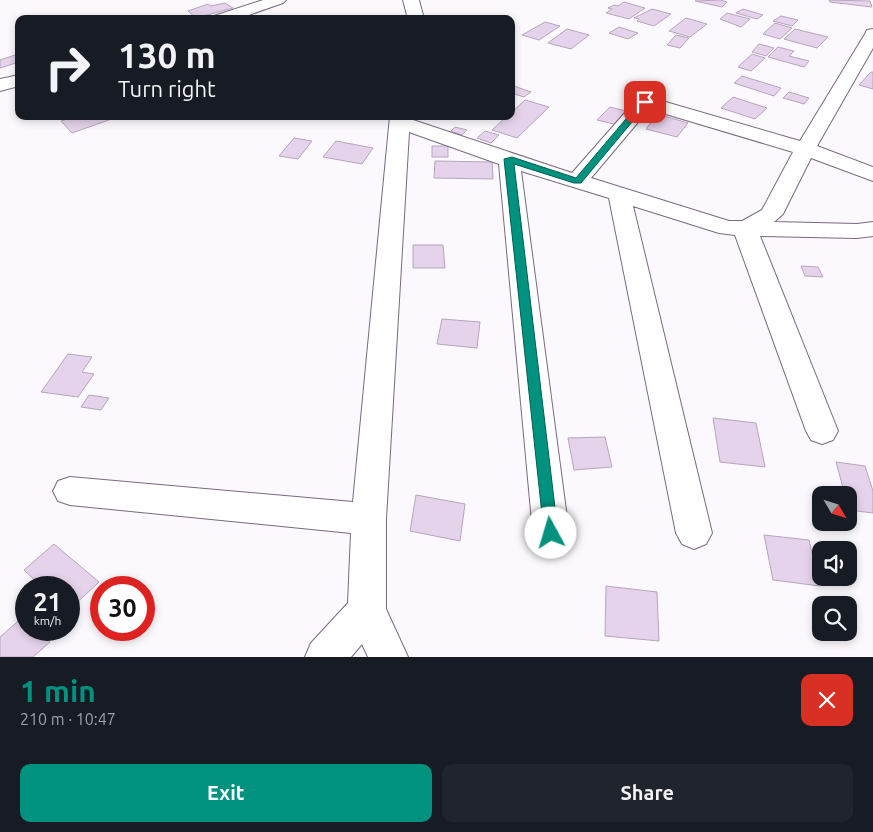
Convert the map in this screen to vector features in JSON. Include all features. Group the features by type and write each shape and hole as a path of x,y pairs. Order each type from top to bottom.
{"street":[{"path":"232,15 278,0"},
{"path":"411,0 415,15"},
{"path":"745,229 771,214 805,149 873,34"},
{"path":"0,85 15,81"},
{"path":"577,182 645,102 805,149 873,174"},
{"path":"388,657 367,610 369,520 400,120"},
{"path":"403,120 509,159 577,182 619,193 709,224 745,229 857,231 873,229"},
{"path":"509,159 551,533"},
{"path":"619,193 694,533"},
{"path":"745,229 822,431"},
{"path":"70,491 369,520"},
{"path":"325,657 367,610"}],"building":[{"path":"720,0 727,2 722,7 695,1"},
{"path":"829,0 870,1 872,7 830,2"},
{"path":"624,2 645,8 629,19 606,13 612,9 608,8 614,5 618,6"},
{"path":"225,3 233,8 207,15 193,15 188,11 208,4 211,6"},
{"path":"652,9 671,14 654,26 637,21 639,19 634,18"},
{"path":"743,9 763,15 757,19 736,13"},
{"path":"727,13 750,19 741,27 720,19"},
{"path":"781,16 798,20 792,26 773,21"},
{"path":"686,18 707,24 690,37 669,31"},
{"path":"545,22 560,26 539,40 522,35"},
{"path":"775,23 792,28 780,39 763,34"},
{"path":"619,27 638,33 628,39 609,33"},
{"path":"567,29 589,35 571,49 548,43"},
{"path":"795,29 828,37 817,48 784,39"},
{"path":"676,35 689,38 680,48 667,45"},
{"path":"759,44 774,48 766,56 752,52"},
{"path":"778,47 794,51 789,56 809,61 804,67 768,57"},
{"path":"752,54 765,58 751,71 738,67"},
{"path":"15,55 15,63 0,68 0,60"},
{"path":"873,72 873,89 859,85"},
{"path":"742,76 781,88 774,96 734,83"},
{"path":"515,86 531,92 524,97 515,94"},
{"path":"789,92 809,98 804,104 783,98"},
{"path":"733,97 767,108 755,119 721,108"},
{"path":"525,100 549,107 517,138 492,130 503,120 515,120 515,109"},
{"path":"610,107 626,111 614,124 597,120"},
{"path":"657,114 688,123 677,137 646,129"},
{"path":"64,120 109,120 72,133 61,121"},
{"path":"455,127 467,130 462,135 451,131"},
{"path":"485,131 499,135 491,143 477,138"},
{"path":"294,138 312,141 298,159 279,156"},
{"path":"336,141 373,148 362,164 323,157"},
{"path":"432,146 448,146 448,157 432,157"},
{"path":"435,161 492,162 493,179 434,178"},
{"path":"413,245 443,245 445,268 413,268"},
{"path":"801,266 818,267 823,277 805,276"},
{"path":"442,319 480,322 477,348 437,344"},
{"path":"68,354 92,357 82,372 94,374 78,397 41,392"},
{"path":"89,395 109,398 101,410 81,407"},
{"path":"713,418 756,423 765,467 720,462"},
{"path":"605,437 612,467 574,470 568,438"},
{"path":"836,462 865,466 873,491 873,513 858,511 858,486 843,486"},
{"path":"416,495 465,504 460,541 410,531"},
{"path":"764,535 809,540 812,553 812,585 773,580"},
{"path":"54,544 92,576 90,576 90,590 80,600 80,576 30,576 24,570"},
{"path":"606,586 657,592 659,641 605,636"},
{"path":"15,624 15,641 50,642 33,657 0,657 0,637"}],"route":[{"path":"551,533 509,159 577,182 645,102"}]}
